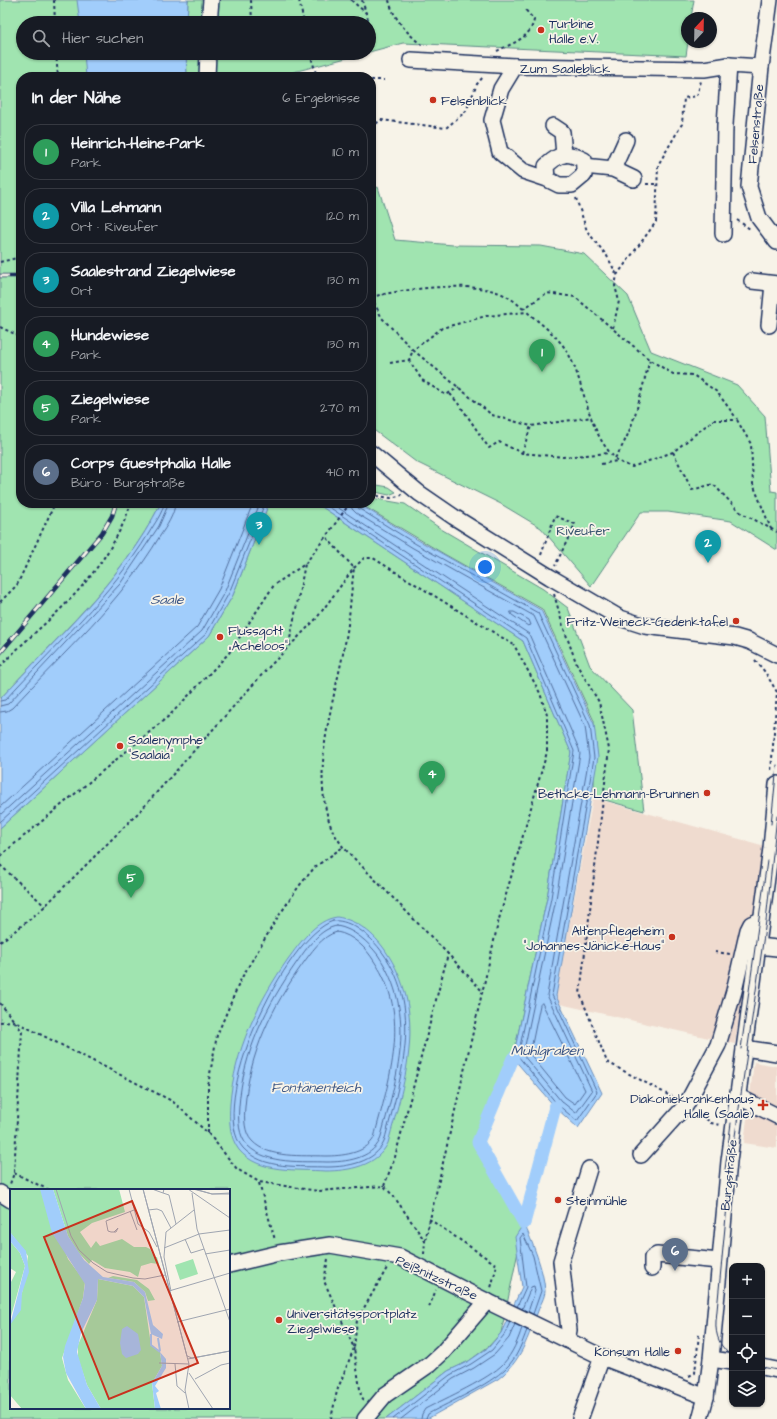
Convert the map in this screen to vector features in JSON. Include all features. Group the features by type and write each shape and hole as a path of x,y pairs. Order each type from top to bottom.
{"street":[{"path":"210,16 211,0"},
{"name":"Felsenstraße","path":"770,0 760,67 749,187 759,218 777,242"},
{"path":"207,72 208,60"},
{"path":"411,60 515,66"},
{"name":"Felsenstraße","path":"723,234 725,125 729,65"},
{"name":"Zum Saaleblick","path":"572,185 559,185 547,179 523,171 500,152 492,120 501,89 515,66 704,69 729,65 760,67"},
{"path":"553,126 562,132 564,155"},
{"path":"613,169 626,140"},
{"path":"547,179 546,166 557,156 571,154 584,160 584,175 572,185"},
{"path":"584,166 613,169 634,179"},
{"path":"752,281 775,284 769,325"},
{"path":"376,457 420,493 536,569 550,583 633,623 645,626 735,636 749,641 777,655"},
{"name":"Burgstraße","path":"700,1419 706,1397 711,1359 719,1261 737,1096 771,848 775,786"},
{"path":"641,1155 686,1105 718,1045 734,991 748,930 751,924 761,920"},
{"path":"758,946 777,948"},
{"path":"744,1048 777,1053"},
{"path":"737,1096 777,1116"},
{"path":"589,1169 561,1261 569,1330 567,1340 602,1357 706,1397"},
{"path":"0,1193 10,1199"},
{"name":"Peißnitzstraße","path":"230,1264 279,1252 330,1245 400,1257 567,1340"},
{"path":"652,1268 652,1258 657,1255 719,1261"},
{"path":"368,1415 385,1396 430,1364 487,1301"},
{"path":"580,1419 602,1357"},
{"path":"711,1359 729,1362"},
{"path":"765,1368 777,1370"}],"path":[{"path":"54,0 55,16"},
{"path":"251,0 252,16"},
{"path":"298,0 302,16"},
{"path":"351,0 366,14"},
{"path":"362,0 366,14"},
{"path":"389,0 396,17 410,36 426,49"},
{"path":"376,124 381,120 446,128 466,111 487,64 486,57 524,38 532,28 534,20 524,8"},
{"path":"57,60 58,72"},
{"path":"313,60 316,72"},
{"path":"613,328 619,301 615,286 617,275 656,222 658,165 682,124 684,98 697,96 704,69"},
{"path":"376,80 384,80"},
{"path":"649,185 657,184"},
{"path":"572,185 587,231 607,256 617,275"},
{"path":"736,220 747,227"},
{"path":"0,262 16,258"},
{"path":"376,296 388,293 443,287 482,288 505,295 552,333 567,352 578,377 599,436 616,460 632,468 673,452 712,420 737,420"},
{"path":"523,309 547,293 575,297 650,360 673,374 692,375 717,392 737,420 751,444 753,484 771,529"},
{"path":"376,307 382,318 414,350 492,415 531,426 592,417"},
{"path":"409,360 414,350 442,328 486,316 527,312"},
{"path":"0,327 16,335"},
{"path":"390,363 409,360"},
{"path":"409,360 422,380 446,395 450,394 459,387"},
{"path":"601,464 616,460 623,447 633,421 650,360"},
{"path":"450,394 460,405 489,448 499,442 522,452 563,457 610,453"},
{"path":"522,452 531,426"},
{"path":"673,452 692,490 713,484 740,512 777,532"},
{"path":"376,496 391,498 404,495 399,490"},
{"path":"0,602 17,585 53,508"},
{"path":"0,667 52,617 88,579 117,536 125,522 129,508"},
{"path":"0,856 170,715 229,653 274,585 305,564 346,508"},
{"path":"536,569 555,516 575,524 550,583 577,665 599,702 609,749 580,994 607,1062 702,1113 711,1122"},
{"path":"327,535 328,539 354,568 346,637 326,742 322,779 327,811 332,830 343,847 448,954 483,992"},
{"path":"0,942 45,906 141,810 289,645 316,619 354,568 364,558 373,558 514,645 540,693 547,715 547,752 508,881 429,1219 425,1241 423,1269"},
{"path":"289,645 305,564"},
{"path":"554,592 559,596"},
{"path":"751,658 765,672 777,692 775,786"},
{"path":"208,1133 208,1085 217,1035 241,979 276,920 299,886 315,867 343,847"},
{"path":"0,864 45,906"},
{"path":"714,952 732,955 733,952"},
{"path":"384,1186 395,1157 448,954"},
{"path":"0,1003 22,1030 14,1173 47,1189"},
{"path":"0,1022 14,1021 172,1101 208,1133 237,1169 259,1182 318,1191 384,1186 396,1198 425,1241"},
{"path":"721,1125 722,1118"},
{"path":"259,1182 279,1252"},
{"path":"429,1219 498,1265 487,1301"},
{"path":"330,1245 324,1281 354,1348 337,1391 331,1419"},
{"path":"368,1415 361,1396 354,1348 357,1320 388,1266 400,1257"},
{"path":"429,1307 441,1278"},
{"path":"688,1376 694,1373 699,1328"}],"shaded area":[{"path":"593,798 765,846 735,1044 560,1004 556,996"},
{"name":"Diakoniekrankenhaus Halle (Saale)","path":"754,1062 777,1066 777,1148 744,1143"}],"green space":[{"path":"0,0 92,0 91,16 16,16 16,60 89,60 90,72 16,72 16,508 158,508 127,558 108,583 66,630 0,699"},
{"name":"Turbine Halle e.V.","path":"188,0 694,0 692,12 681,12 681,48 687,48 686,56 403,43 376,50 376,16 187,16"},
{"path":"186,60 339,60 294,72 187,72"},
{"name":"Riveufer","path":"378,187 395,240 453,245 541,246 584,254 628,296 651,351 737,385 765,416 771,491 777,492 777,550 731,521 668,512 641,512 591,586 541,528 501,504 416,462 376,432 376,188"},
{"path":"376,485 389,487 396,492 389,495 376,492"},
{"path":"376,499 405,504 441,529 543,589 568,608 590,666 632,710 644,811 594,797 594,721 542,609 444,554 367,508 376,508"},
{"path":"267,508 324,508 523,641 571,752 547,898 513,1058 478,1142 524,1223 501,1333 489,1346 469,1361 448,1371 386,1419 0,1419 0,828 209,636 233,595"}],"water":[{"path":"77,0 188,0 187,16 79,16"},
{"path":"85,60 186,60 187,72 86,72"},
{"name":"Saale","path":"158,508 267,508 233,595 209,636 0,828 0,699 88,607 127,558"},
{"name":"Mühlgraben","path":"324,508 365,508 541,610 594,724 598,757 556,996 602,1093 578,1128 555,1107 513,1058 547,898 571,752 523,641"},
{"name":"Fontänenteich","path":"337,917 351,921 358,925 370,933 381,944 398,974 406,997 410,1021 409,1045 401,1093 388,1143 383,1151 370,1162 361,1166 343,1170 291,1170 268,1167 247,1158 239,1150 231,1134 230,1104 232,1084 242,1046 249,1028 267,992 288,959 303,939 315,927 329,919"},
{"path":"524,1223 540,1265 545,1293 523,1348 513,1365 498,1379 427,1419 386,1419 448,1371 469,1361 489,1347 501,1333 522,1287 515,1237"}],"waterway":[{"name":"Mühlgraben","path":"513,1058 478,1142 524,1223"},
{"name":"Mühlgraben","path":"524,1223 555,1107"}],"tram line":[{"path":"771,824 777,765"},
{"path":"729,1354 721,1345 717,1336 716,1321 731,1164 766,921 777,816"},
{"path":"741,1049 767,861"},
{"path":"725,1170 731,1123"},
{"path":"765,1368 777,1370"}],"railway":[{"path":"0,276 16,276"},
{"path":"0,653 102,533 112,516 114,508"}],"place":[{"name":"Turbine Halle e.V.","path":"541,30"},
{"name":"Felsenblick","path":"433,100"},
{"name":"Heinrich-Heine-Park","path":"542,372"},
{"name":"Saalestrand Ziegelwiese","path":"259,545"},
{"name":"Villa Lehmann","path":"708,563"},
{"name":"Fritz-Weineck-Gedenktafel","path":"736,621"},
{"name":"Flussgott „Acheloos“","path":"220,637"},
{"name":"Saalenymphe \"Saalaia\"","path":"120,746"},
{"name":"Bethcke-Lehmann-Brunnen","path":"707,793"},
{"name":"Hundewiese","path":"432,794"},
{"name":"Ziegelwiese","path":"131,898"},
{"name":"Altenpflegeheim \"Johannes-Jänicke-Haus\"","path":"672,937"},
{"name":"Diakoniekrankenhaus Halle (Saale)","path":"763,1105"},
{"name":"Steinmühle","path":"558,1200"},
{"name":"Corps Guestphalia Halle","path":"675,1271"},
{"name":"Universitätssportplatz Ziegelwiese","path":"279,1320"},
{"name":"Konsum Halle","path":"678,1351"}]}
